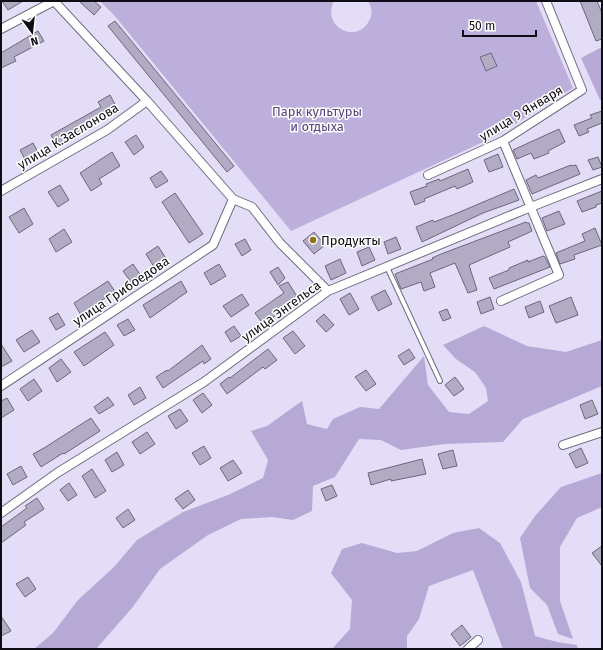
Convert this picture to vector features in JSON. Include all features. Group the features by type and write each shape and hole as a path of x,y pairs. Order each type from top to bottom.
{"street":[{"path":"1,29 54,1 147,101 233,199 252,207 280,243 328,291"},
{"name":"улица 9 Января","path":"428,175 503,141 582,90 546,1"},
{"name":"улица К.Заслонова","path":"1,191 107,130 147,101"},
{"path":"501,301 559,275 503,141"},
{"name":"улица Энгельса","path":"1,513 57,473 204,382 328,291 602,179"},
{"name":"улица Грибоедова","path":"1,386 213,245 233,199"},
{"path":"563,445 602,432"},
{"path":"468,649 478,640"}],"lane":[{"path":"387,266 440,381"}],"green space":[{"name":"Парк культуры и отдыха","path":"100,1 334,1 331,10 332,18 336,25 349,32 356,32 363,28 371,16 372,11 368,1 536,1 573,88 494,137 291,231 114,15"}],"shaded area":[{"path":"602,47 602,99 600,100 581,58"},
{"path":"484,326 527,346 566,352 602,340 602,386 523,419 503,442 445,444 401,450 381,440 359,439 335,477 313,486 312,511 293,520 272,517 241,519 208,535 160,569 132,608 96,649 34,649 53,633 78,600 114,567 137,540 183,512 228,495 263,478 268,460 251,431 267,426 302,401 307,424 327,429 333,419 360,407 379,409 424,356 428,385 449,412 469,414 488,401 486,388 475,372 456,359 443,345"},
{"path":"602,473 602,507 577,518 560,547 560,601 573,639 558,634 547,605 530,588 520,538 535,516 561,487"},
{"path":"479,528 500,543 521,582 535,636 557,642 577,645 578,649 503,649 473,570 429,586 419,619 407,636 407,649 332,649 350,629 352,600 331,573 342,549 362,543 397,553 417,551 453,533"}],"building":[{"path":"2,1 23,1 8,10"},
{"path":"79,1 94,1 101,7 94,15"},
{"path":"580,1 597,1 602,13 602,39 596,41"},
{"path":"115,21 234,166 227,172 108,26"},
{"path":"38,31 44,41 14,57 16,61 1,68 1,53"},
{"path":"491,53 497,66 486,71 480,57"},
{"path":"110,95 118,110 56,145 51,135 101,107 98,102"},
{"path":"602,111 602,123 587,129 589,132 579,136 574,125 592,118 590,115"},
{"path":"559,129 565,142 548,151 549,153 534,159 531,153 517,159 513,150"},
{"path":"136,135 144,147 134,155 125,142"},
{"path":"33,143 40,156 27,163 20,150"},
{"path":"112,152 120,166 99,179 102,184 91,191 80,173"},
{"path":"498,154 503,167 489,172 484,160"},
{"path":"598,157 602,167 593,170 588,160"},
{"path":"571,165 576,165 580,174 532,194 526,180 536,175 538,178"},
{"path":"468,169 473,182 457,189 455,186 424,199 425,201 415,205 410,192 427,186 426,184 439,179 440,181"},
{"path":"161,171 168,181 156,188 150,178"},
{"path":"60,185 69,200 58,207 48,192"},
{"path":"514,189 519,200 483,213 422,242 416,227 433,220 434,222 455,214"},
{"path":"602,191 602,203 582,212 577,201"},
{"path":"175,193 203,234 189,243 162,202"},
{"path":"24,208 33,224 19,233 9,217"},
{"path":"559,211 565,224 547,231 542,218"},
{"path":"526,222 529,223 532,231 508,242 510,247 469,265 477,290 468,293 455,263 430,273 435,287 424,291 421,282 401,289 395,274 433,259 432,258 441,254"},
{"path":"595,228 602,245 574,255 575,259 560,264 556,253 585,241 582,234"},
{"path":"64,229 72,242 56,252 49,239"},
{"path":"314,232 325,245 314,254 303,241"},
{"path":"396,237 401,249 388,254 384,242"},
{"path":"245,239 251,250 242,256 235,244"},
{"path":"158,246 167,260 154,267 146,254"},
{"path":"369,247 375,260 362,266 357,252"},
{"path":"543,256 550,267 494,289 489,278 528,260 528,262"},
{"path":"340,259 346,273 331,280 325,266"},
{"path":"133,264 141,276 131,282 123,271"},
{"path":"219,264 226,276 211,285 204,273"},
{"path":"278,267 285,278 278,285 270,272"},
{"path":"108,281 116,293 105,298 81,315 74,303"},
{"path":"181,281 187,292 150,318 143,305"},
{"path":"288,282 298,298 285,305 287,308 263,324 255,313 284,293 279,286"},
{"path":"385,290 392,304 378,311 371,297"},
{"path":"350,293 359,309 349,315 340,299"},
{"path":"242,294 249,305 231,317 223,306"},
{"path":"490,297 494,309 481,314 477,302"},
{"path":"571,297 578,315 556,323 549,306"},
{"path":"540,301 544,312 529,318 525,307"},
{"path":"447,309 451,318 443,321 439,312"},
{"path":"58,313 65,325 56,330 49,318"},
{"path":"324,314 334,325 326,332 316,321"},
{"path":"128,319 135,330 124,336 117,325"},
{"path":"234,326 241,336 231,342 225,332"},
{"path":"32,330 40,342 24,352 16,340"},
{"path":"293,331 305,346 295,354 283,338"},
{"path":"105,332 114,345 84,366 74,352"},
{"path":"1,344 12,361 1,367"},
{"path":"202,345 211,359 204,364 203,361 163,388 156,377 167,370 168,371"},
{"path":"268,349 277,360 265,369 263,367 227,394 220,384"},
{"path":"409,349 415,358 404,365 398,356"},
{"path":"61,359 71,372 57,382 49,368"},
{"path":"366,370 376,384 366,391 355,377"},
{"path":"455,377 464,389 454,396 445,385"},
{"path":"34,379 42,391 28,401 20,389"},
{"path":"140,387 146,398 134,405 128,395"},
{"path":"203,393 212,405 202,413 193,400"},
{"path":"108,397 114,405 99,414 94,407"},
{"path":"7,398 14,410 1,418 1,401"},
{"path":"592,400 598,414 585,419 580,405"},
{"path":"180,409 188,421 176,429 168,416"},
{"path":"91,418 100,431 41,467 33,454"},
{"path":"147,432 155,444 140,454 132,442"},
{"path":"204,446 211,458 200,465 192,453"},
{"path":"581,448 588,463 576,468 569,454"},
{"path":"453,450 457,466 443,469 438,454"},
{"path":"117,452 124,465 112,472 105,460"},
{"path":"422,459 426,474 391,481 391,479 371,485 368,473"},
{"path":"233,460 242,473 228,481 220,468"},
{"path":"21,466 27,477 13,485 7,474"},
{"path":"92,469 106,491 95,498 82,476"},
{"path":"69,483 77,495 68,501 60,490"},
{"path":"332,485 337,496 326,501 321,489"},
{"path":"188,490 195,500 183,509 175,499"},
{"path":"37,498 44,509 24,522 26,525 1,543 1,527 27,508 25,506"},
{"path":"128,509 135,520 123,528 116,518"},
{"path":"602,546 602,566 592,553"},
{"path":"28,577 36,589 25,597 16,584"},
{"path":"1,616 11,631 1,636"},
{"path":"462,625 471,637 460,646 451,634"}],"place":[{"name":"Продукты","path":"313,240"}]}
